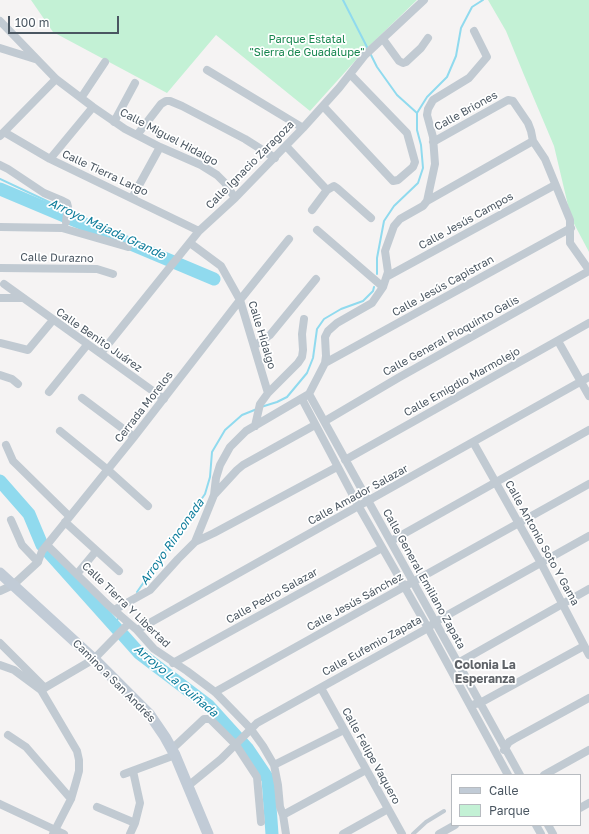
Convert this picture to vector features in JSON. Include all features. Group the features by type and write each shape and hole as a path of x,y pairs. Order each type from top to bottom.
{"street":[{"name":"Calle Ignacio Zaragoza","path":"101,353 199,231 275,158 323,106 365,55 424,0"},
{"name":"Calle Miguel Hidalgo","path":"0,21 36,59 56,78 81,98 114,122 137,135 189,159 217,175 226,183 235,198"},
{"path":"427,202 435,164 433,142 427,115 432,101 469,78 487,57 474,32"},
{"path":"382,39 399,62 403,63 421,48 428,38"},
{"path":"0,48 36,59"},
{"path":"81,98 105,62"},
{"path":"207,70 303,128"},
{"path":"323,106 391,179 395,181 398,180 414,165 408,137 404,130 350,74"},
{"path":"2,134 56,78"},
{"path":"114,122 135,83"},
{"name":"Calle Briones","path":"433,142 510,100 528,123 533,141"},
{"path":"137,135 161,104 166,101 175,102 245,139 275,158"},
{"path":"50,159 93,107"},
{"name":"Calle Tierra Largo","path":"2,134 50,159 199,231"},
{"path":"195,542 214,495 216,478 222,460 239,437 246,431 306,396 325,363 326,337 329,328 372,303 383,287 388,276 385,251 394,226 400,219 533,141 545,160 570,220 570,243 589,270"},
{"path":"132,198 160,146"},
{"path":"286,146 327,190"},
{"path":"0,165 44,194 67,203 68,207 66,222"},
{"name":"Calle Jesús Campos","path":"388,276 555,185"},
{"path":"312,210 327,190 332,186 337,188 371,218"},
{"path":"0,227 62,228 128,247"},
{"name":"Calle Jesús Capistran","path":"325,363 571,228"},
{"path":"317,230 383,287"},
{"name":"Cerrada Morelos","path":"0,591 13,585 38,562 45,548 67,519 108,470 289,239"},
{"name":"Calle Hidalgo","path":"190,243 221,266 240,300 268,393"},
{"name":"Calle Durazno","path":"0,268 97,269 113,274"},
{"name":"Calle General Pioquinto Galis","path":"325,421 589,270"},
{"path":"254,346 270,335 316,279"},
{"name":"Calle Benito Juárez","path":"4,284 164,399"},
{"path":"0,298 22,298"},
{"path":"255,426 260,404 268,393 298,363 302,357 302,334 304,319"},
{"path":"0,343 28,350 53,320"},
{"name":"Calle Emigdio Marmolejo","path":"345,460 589,323"},
{"path":"558,341 589,396"},
{"path":"49,392 87,345"},
{"path":"0,375 12,379 18,384"},
{"name":"Calle Amador Salazar","path":"137,630 589,377"},
{"name":"Calle General Emiliano Zapata","path":"306,396 325,421 345,460 519,774"},
{"name":"Calle General Emiliano Zapata","path":"306,396 315,425 337,467 428,628 507,774"},
{"path":"82,398 134,437"},
{"path":"214,495 243,465 315,425"},
{"path":"391,541 589,430"},
{"path":"60,431 108,470 148,506"},
{"name":"Calle Antonio Soto Y Gama","path":"473,442 541,563 589,655"},
{"path":"6,445 13,461 96,551 119,571"},
{"path":"114,610 150,590 195,542 337,467"},
{"name":"Calle Jesús Sánchez","path":"216,692 405,588 518,522 589,484"},
{"path":"11,520 22,545 38,562"},
{"name":"Calle Eufemio Zapata","path":"188,786 237,744 256,723 428,628 435,622 589,536"},
{"name":"Calle Tierra Y Libertad","path":"45,548 77,574 137,630 154,649 216,692 248,731 263,746 274,765 286,834"},
{"name":"Calle Pedro Salazar","path":"173,663 382,548"},
{"path":"77,574 96,551"},
{"name":"Camino a San Andrés","path":"0,572 94,659 150,715 173,752 208,834"},
{"path":"458,663 589,589"},
{"path":"43,689 94,659 129,623"},
{"path":"0,643 43,689 78,751 79,771 71,799 55,832"},
{"path":"470,706 480,703 584,646"},
{"path":"0,665 14,670 43,689"},
{"name":"Calle Felipe Vaquero","path":"321,688 402,834"},
{"path":"500,760 505,747 514,739 589,698"},
{"path":"124,774 173,752 207,718 210,719 237,744 257,777 261,822"},
{"path":"274,765 344,730"},
{"path":"8,735 26,747 71,799"},
{"path":"546,774 589,750"},
{"path":"283,815 366,770"},
{"path":"130,834 135,823 140,803 133,771"},
{"path":"0,804 55,832 64,834"},
{"path":"97,807 135,823"},
{"path":"343,834 388,809"},
{"path":"439,834 453,826"}],"lane":[{"path":"413,834 426,822 444,811"}],"green space":[{"name":"Parque Estatal \"Sierra de Guadalupe\"","path":"31,0 417,0 364,51 310,111 216,35 167,93 53,32"},
{"path":"488,0 589,0 589,252 571,218 554,146 506,31"}],"waterway":[{"name":"Arroyo Rinconada","path":"343,0 368,49"},
{"name":"Arroyo Rinconada","path":"377,274 377,258 384,221 394,206 418,183 423,168 421,145 417,130 417,113 427,97 447,77 456,56 461,28 472,7 483,0"},
{"name":"Arroyo Rinconada","path":"370,53 377,67 397,95 417,113"},
{"name":"Arroyo Majada Grande","path":"0,179 66,210"},
{"path":"0,189 214,279"},
{"name":"Arroyo Majada Grande","path":"70,211 173,260"},
{"name":"Arroyo Majada Grande","path":"177,262 214,279"},
{"name":"Arroyo Rinconada","path":"261,407 287,397 307,373 313,358 317,329 324,319 341,309 363,301 373,291 374,287"},
{"name":"Arroyo Rinconada","path":"137,592 205,494 210,477 212,452 225,430 242,415 257,409"},
{"path":"0,481 29,514 42,545 118,630"},
{"name":"Arroyo Rinconada","path":"114,625 119,617"},
{"name":"Arroyo La Guiñada","path":"123,635 139,653 209,706 247,748 268,779 272,834"}],"district":[{"name":"Colonia La Esperanza","path":"485,672"}]}
